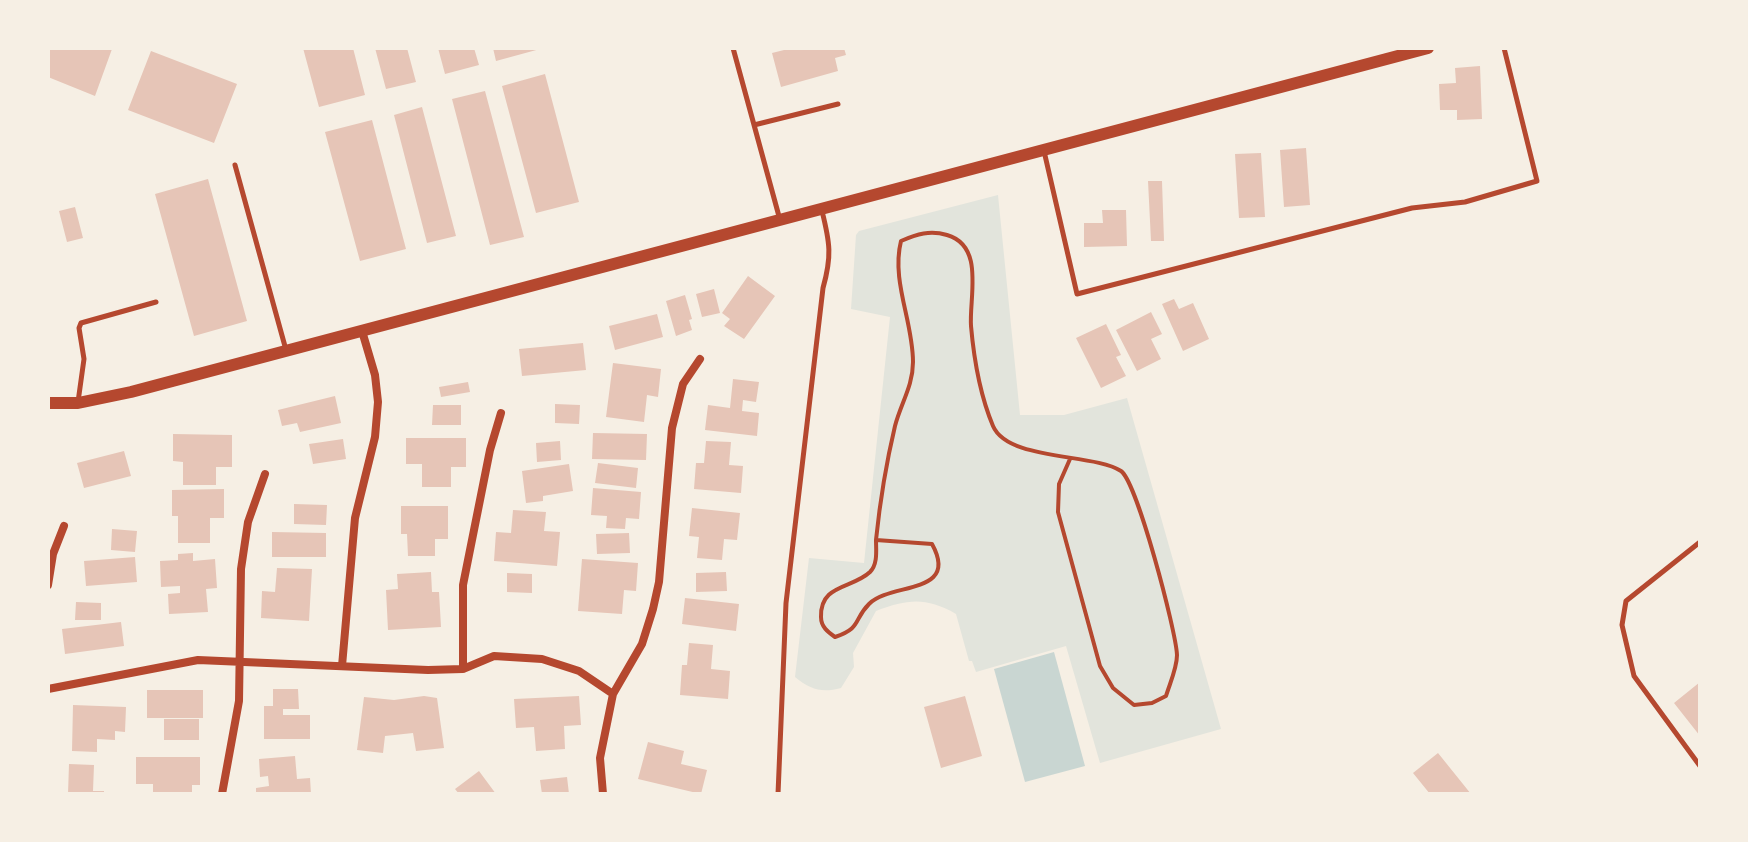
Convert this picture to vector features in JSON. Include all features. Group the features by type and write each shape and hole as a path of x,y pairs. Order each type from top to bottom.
{"street":[{"path":"48,403 78,403 131,392 1428,48"},
{"path":"342,666 355,518 375,437 378,402 375,375 362,331"},
{"path":"603,794 600,758 613,694 642,644 659,582 672,428 683,384 700,359"},
{"path":"463,669 466,564 501,413"},
{"path":"222,794 239,701 241,569 248,522 265,474"},
{"path":"48,585 53,554 64,526"},
{"path":"48,689 198,660 463,669 494,656 542,659 579,671 613,694"}],"lane":[{"path":"733,48 780,220"},
{"path":"1044,150 1077,294 1412,208 1465,202 1537,181 1504,48"},
{"path":"754,125 838,104"},
{"path":"235,165 286,351"},
{"path":"778,794 786,603 823,288 830,263 831,245 821,209"},
{"path":"78,403 84,359 81,323 156,302"},
{"path":"1700,542 1626,601 1622,625 1634,676 1700,766"}],"path":[{"path":"876,540 932,544 938,556 937,572 923,585 897,589 870,602 851,632 835,637 827,632 821,621 823,602 835,588 871,571 876,561 876,540 882,481 896,421 911,383 913,360 897,258 901,241 915,234 935,232 957,238 968,251 973,274 971,325 979,385 995,430 1009,443 1111,466 1125,474 1137,502 1174,627 1177,659 1166,696 1152,703 1134,705 1113,688 1100,666 1058,512 1059,484 1070,459"}],"shaded area":[{"path":"998,195 1020,415 1064,415 1127,398 1221,729 1100,763 1066,646 976,672 972,661 969,661 956,614 926,602 907,602 876,611 853,653 854,667 841,688 817,689 795,677 809,558 864,563 890,317 851,309 856,235 859,231"},
{"path":"1054,652 1085,766 1025,782 994,669"}],"building":[{"path":"48,48 112,49 95,96 48,77"},
{"path":"303,48 353,48 365,95 319,107"},
{"path":"375,48 407,48 416,82 386,89"},
{"path":"438,48 474,48 479,65 445,74"},
{"path":"493,48 539,48 540,49 496,61"},
{"path":"792,48 844,48 846,55 835,58 838,71 781,87 772,53"},
{"path":"151,51 237,84 214,143 128,110"},
{"path":"1480,66 1482,119 1457,120 1457,110 1440,110 1439,84 1456,83 1455,68"},
{"path":"545,74 579,202 536,213 502,86"},
{"path":"485,91 524,237 490,245 452,99"},
{"path":"422,107 456,236 427,243 394,115"},
{"path":"372,120 406,249 360,261 325,132"},
{"path":"1306,148 1310,205 1284,207 1280,150"},
{"path":"1261,153 1265,217 1239,218 1235,154"},
{"path":"208,179 247,321 194,336 155,194"},
{"path":"1148,181 1162,181 1164,241 1151,241"},
{"path":"75,207 83,238 67,242 59,211"},
{"path":"1102,210 1126,210 1127,246 1084,247 1084,223 1103,223"},
{"path":"748,276 775,296 744,339 724,326 730,319 722,313"},
{"path":"714,289 720,313 702,317 696,294"},
{"path":"685,295 692,330 676,336 666,301"},
{"path":"1174,299 1179,309 1193,303 1209,339 1183,351 1162,304"},
{"path":"1151,312 1162,334 1151,339 1161,359 1137,371 1116,330"},
{"path":"657,314 663,337 615,350 609,326"},
{"path":"1106,324 1121,355 1116,357 1126,376 1101,388 1076,338"},
{"path":"583,343 586,370 522,376 519,349"},
{"path":"613,363 661,369 658,397 647,395 644,422 606,417"},
{"path":"733,379 759,382 756,402 743,400 742,411 759,413 757,436 705,430 708,405 730,408"},
{"path":"468,382 470,392 441,397 439,387"},
{"path":"335,396 341,423 300,432 297,423 282,426 278,410"},
{"path":"555,404 580,405 579,424 555,423"},
{"path":"433,405 461,405 461,425 432,425"},
{"path":"593,433 647,434 646,460 592,459"},
{"path":"173,434 232,435 232,467 216,467 216,485 183,485 183,462 173,461"},
{"path":"406,438 466,438 466,467 451,467 451,487 422,487 422,464 406,464"},
{"path":"343,439 346,459 313,464 309,444"},
{"path":"560,441 561,460 537,462 536,443"},
{"path":"706,441 731,442 729,465 743,466 741,493 694,489 696,463 704,463"},
{"path":"124,451 131,476 84,488 77,463"},
{"path":"598,463 638,468 636,488 595,483"},
{"path":"569,464 573,491 543,496 543,501 526,503 522,471"},
{"path":"593,488 641,492 639,519 626,518 625,529 606,528 607,516 591,515"},
{"path":"224,489 224,518 210,518 210,543 178,543 178,516 172,516 172,490"},
{"path":"294,504 327,505 326,525 294,524"},
{"path":"401,506 448,506 448,539 435,539 435,556 408,556 407,534 401,534"},
{"path":"692,508 740,513 737,540 724,539 722,560 697,558 699,537 689,536"},
{"path":"513,510 546,512 544,531 560,532 557,566 494,561 496,532 511,533"},
{"path":"112,529 137,531 135,552 111,550"},
{"path":"272,532 326,533 326,557 272,557"},
{"path":"629,533 630,553 597,554 596,534"},
{"path":"193,553 193,561 215,559 217,588 206,589 208,612 169,614 168,594 180,593 180,586 161,587 160,561 178,560 178,554"},
{"path":"135,557 137,582 86,586 84,561"},
{"path":"582,559 638,563 636,591 624,590 622,614 578,611"},
{"path":"277,568 312,569 309,621 261,618 262,591 275,592"},
{"path":"431,572 432,592 439,592 441,627 388,630 386,590 398,589 397,574"},
{"path":"726,572 727,591 696,592 696,573"},
{"path":"507,573 532,574 532,593 507,592"},
{"path":"685,598 739,604 736,631 682,624"},
{"path":"76,602 101,603 101,620 75,620"},
{"path":"121,622 124,646 65,654 62,629"},
{"path":"689,643 713,645 711,669 730,671 728,699 680,695 682,665 687,665"},
{"path":"1700,682 1700,736 1674,703"},
{"path":"273,689 298,689 299,709 283,709 283,715 310,715 310,739 264,739 264,706 273,706"},
{"path":"147,690 203,690 203,718 147,718"},
{"path":"424,696 437,698 444,748 416,751 413,733 385,736 383,753 357,750 364,697 394,700"},
{"path":"579,696 581,725 564,726 565,749 536,751 534,727 516,728 514,699"},
{"path":"965,696 982,756 941,768 924,707"},
{"path":"73,705 126,707 125,732 115,731 115,740 97,739 97,752 72,751"},
{"path":"164,719 199,719 199,740 164,740"},
{"path":"648,742 684,751 681,764 707,770 701,794 638,779"},
{"path":"1438,753 1471,794 1430,794 1413,773"},
{"path":"295,756 297,779 310,778 311,794 256,794 256,788 269,786 268,776 260,777 259,759"},
{"path":"136,757 200,757 200,785 192,785 192,794 153,794 153,784 136,784"},
{"path":"69,764 94,765 93,791 104,791 104,794 68,794"},
{"path":"479,771 496,794 459,794 455,789"},
{"path":"567,777 569,794 542,794 540,780"}]}
